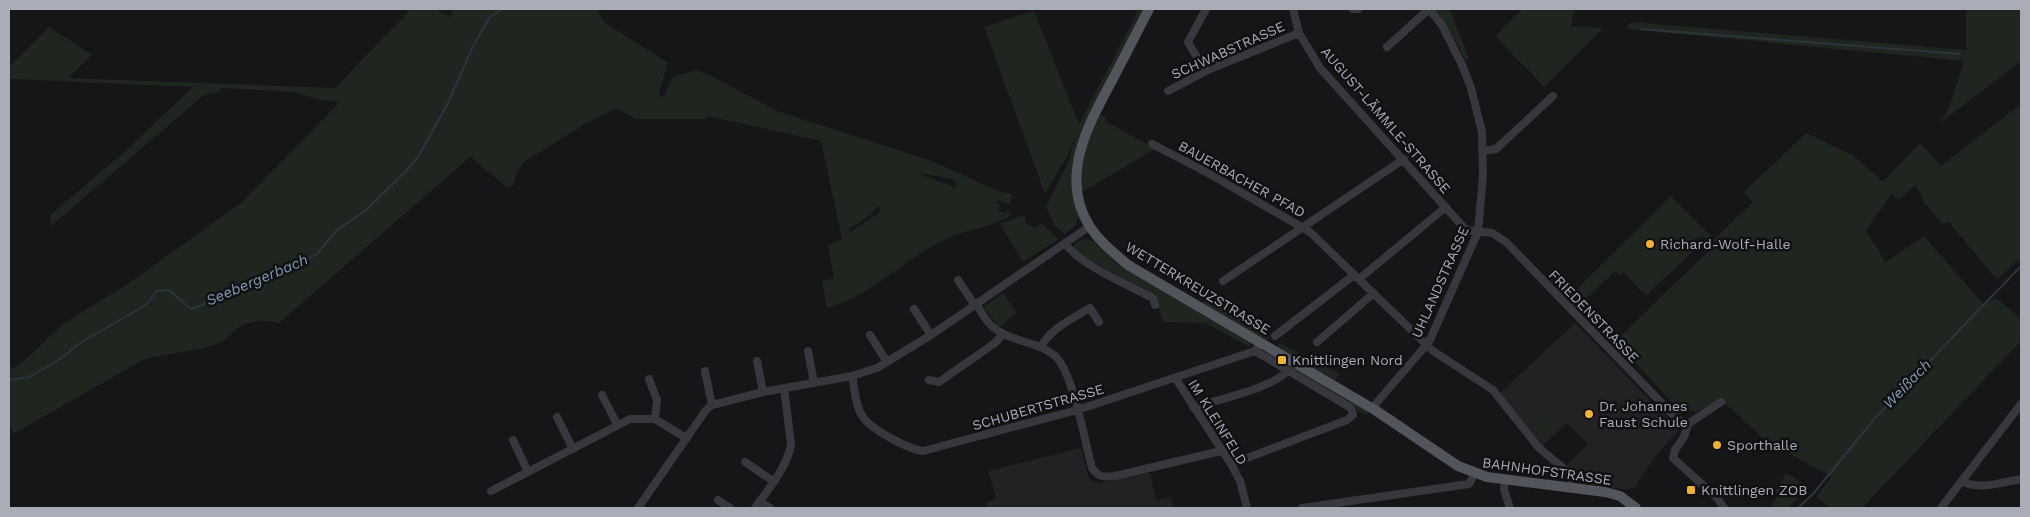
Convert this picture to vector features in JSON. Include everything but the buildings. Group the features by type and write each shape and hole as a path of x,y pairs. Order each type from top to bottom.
{"main road":[{"name":"WETTERKREUZSTRASSE","path":"1149,9 1082,140 1077,160 1076,179 1078,194 1090,226 1107,248 1128,265 1258,347 1372,408 1458,466 1475,473"},
{"name":"BAHNHOFSTRASSE","path":"1475,473 1506,480 1572,487 1620,496 1636,508"}],"street":[{"path":"1205,71 1188,42 1206,9"},
{"name":"AUGUST-LÄMMLE-STRASSE","path":"1293,9 1299,32 1320,68 1466,230 1478,232"},
{"path":"1353,9 1358,9"},
{"path":"1388,47 1429,9"},
{"name":"UHLANDSTRASSE","path":"1372,408 1426,345 1478,232 1483,151 1482,132 1471,88 1452,44 1442,26 1429,9"},
{"name":"SCHWABSTRASSE","path":"1168,91 1205,71 1299,32"},
{"path":"1483,151 1496,149 1554,96"},
{"name":"BAUERBACHER PFAD","path":"1152,144 1208,173 1303,227 1374,293 1426,345 1492,390 1539,448 1562,467 1572,479 1572,487"},
{"path":"1223,281 1404,159"},
{"path":"1275,336 1356,277 1446,207"},
{"path":"638,508 712,404 763,392 852,376 887,362 931,335 1090,226"},
{"name":"FRIEDENSTRASSE","path":"1478,232 1492,233 1506,242 1677,419 1688,424"},
{"path":"1065,243 1069,250 1081,259 1153,298 1155,305"},
{"path":"958,280 988,322 1003,334 1041,347 1054,354 1065,369 1092,468 1102,477 1115,476 1221,451"},
{"path":"1317,342 1374,293"},
{"path":"1041,347 1046,337 1090,308 1099,322"},
{"path":"914,309 931,335"},
{"path":"929,380 939,382 995,343 1003,334"},
{"path":"870,335 887,362"},
{"path":"1231,464 1295,441 1347,420 1354,415 1351,408 1288,370 1258,347"},
{"name":"SCHUBERTSTRASSE","path":"852,376 863,417 903,445 923,451 1077,410 1176,379 1258,347"},
{"path":"808,351 814,383"},
{"path":"757,361 763,392"},
{"path":"1193,407 1261,386 1284,375 1288,370"},
{"path":"705,371 712,404"},
{"path":"649,379 657,400 655,419"},
{"name":"IM KLEINFELD","path":"1176,379 1231,464 1240,481 1247,508"},
{"path":"770,508 757,505 785,464 791,444 784,388"},
{"path":"602,395 617,424"},
{"path":"1722,402 1688,424 1684,437 1675,450 1673,458 1717,498 1724,508"},
{"path":"1941,508 2021,404"},
{"path":"557,417 573,448"},
{"path":"491,491 617,424 639,417 655,419 686,438"},
{"path":"512,440 528,472"},
{"path":"745,462 773,481"},
{"name":"BAHNHOFSTRASSE","path":"1306,508 1469,484 1475,473"},
{"path":"1962,481 1970,486 1978,487 2021,479"},
{"path":"1506,480 1504,490 1510,508"},
{"path":"718,500 730,508"}],"shaded area":[{"path":"411,9 435,9 450,17 453,9 597,9 604,22 668,63 659,93 663,98 673,77 696,70 710,75 777,111 929,160 1001,192 1013,194 1009,205 997,200 995,203 1000,205 998,211 1005,213 1007,210 1012,214 1001,221 957,235 935,245 860,294 827,308 822,281 834,278 828,245 842,239 821,141 707,116 706,119 635,119 617,108 585,124 524,162 516,174 514,185 508,188 470,157 279,323 265,321 245,324 219,343 191,351 143,360 13,434 9,423 9,371 25,360 62,325 132,281 242,202 340,102 319,100 294,92 219,88 221,92 204,95 51,226 50,215 122,154 193,87 9,79 9,67 49,27 92,55 68,78 335,88","holes":["918,173 954,179 957,189 956,188","879,206 878,214 850,232 849,229 866,218"]},
{"path":"1139,9 1145,9 1089,117 1074,195 1079,216 1075,226 1065,234 1055,226 1046,206 1068,163 1076,134 1067,157 1045,194 984,27 1034,11 1079,124"},
{"path":"1433,9 1448,9 1451,13 1469,58 1465,61 1458,45"},
{"path":"1523,9 1575,9 1571,26 1603,28 1544,87 1495,36"},
{"path":"1966,9 2021,9 2021,61 1940,123 1949,108 1964,61 1626,29 1631,22 1966,50"},
{"path":"2021,104 2021,264 2017,260 1997,280 1949,222 1942,224 1924,202 1916,185 1898,200 1892,193 1866,231 1886,262 1924,236 1983,304 1996,298 2021,319 2021,341 1862,508 1831,508 1816,497 1831,477 1763,438 1724,402 1695,412 1693,410 1676,415 1680,411 1615,341 1716,244 1713,240 1753,202 1744,192 1806,133 1853,155 1883,182 1920,143 1941,166"},
{"path":"1099,114 1107,118 1105,121 1155,149 1082,192 1083,161"},
{"path":"1671,196 1711,236 1708,239 1702,236 1695,239 1693,251 1646,296 1623,272 1619,275 1615,271 1575,309 1566,300"},
{"path":"1020,216 1025,217 1026,224 1035,228 1041,223 1059,239 1023,262 1000,224"},
{"path":"1084,239 1094,241 1115,262 1251,341 1250,347 1205,323 1163,322 1154,296 1073,249 1075,243"},
{"path":"1003,293 1017,313 999,327 984,307"},
{"path":"1206,299 1270,336 1266,342 1201,304"},
{"name":"Dr. Johannes Faust Schule","path":"1575,323 1679,430 1654,458 1635,487 1627,490 1583,483 1566,466 1588,444 1567,423 1542,446 1499,394"},
{"path":"1280,343 1340,375 1334,381 1277,347"},
{"path":"1268,352 1370,412 1365,415 1266,355"},
{"path":"1546,414 1555,423 1540,437 1532,427"},
{"path":"1081,448 1089,478 1094,482 1099,483 1150,473 1156,500 1171,497 1174,508 987,508 986,502 996,499 988,471"},
{"path":"1786,473 1808,487 1788,508 1776,508 1772,505 1779,494 1775,492"}],"waterway":[{"name":"Seebergerbach","path":"9,380 29,377 57,361 80,343 146,305 157,291 169,290 191,309 276,270 316,255 337,230 366,210 418,157 447,105 474,44 490,17 503,9"},
{"path":"1641,29 1959,54"},
{"name":"Weißach","path":"1798,508 1813,494 1876,417 2021,266"}],"place":[{"name":"Richard-Wolf-Halle","path":"1650,244"},
{"name":"Knittlingen Nord","path":"1282,360"},
{"name":"Dr. Johannes Faust Schule","path":"1589,414"},
{"name":"Sporthalle","path":"1717,445"},
{"name":"Knittlingen ZOB","path":"1691,490"}]}
